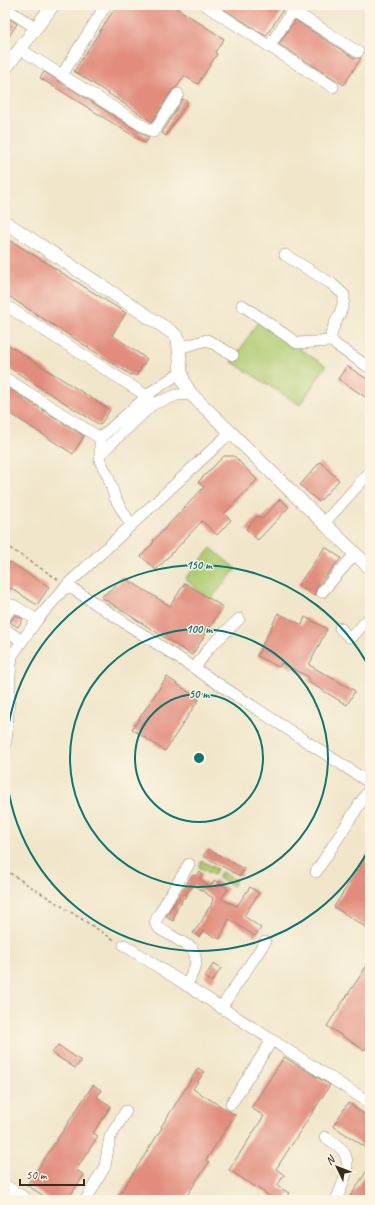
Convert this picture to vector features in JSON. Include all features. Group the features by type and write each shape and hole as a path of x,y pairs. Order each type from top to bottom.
{"main road":[{"path":"5,69 53,5"},
{"path":"5,222 173,333 178,338 181,372 184,383 191,394 370,568"},
{"path":"5,1186 26,1200"}],"street":[{"path":"62,75 106,5"},
{"path":"205,5 333,87"},
{"path":"269,47 294,7 358,52"},
{"path":"5,8 36,28"},
{"path":"20,49 153,132 178,94"},
{"path":"285,255 332,284 344,295 342,310 331,336 332,341 370,368"},
{"path":"5,305 150,400"},
{"path":"242,305 297,343 332,341"},
{"path":"179,348 207,340 233,355"},
{"path":"100,454 150,400 154,390 181,372"},
{"path":"5,378 100,438"},
{"path":"100,438 150,400 191,394"},
{"path":"5,746 10,675 9,654 22,641 37,620 67,585 230,433"},
{"path":"100,438 100,461 108,476 115,498 131,525"},
{"path":"324,523 370,472"},
{"path":"322,592 355,554"},
{"path":"67,585 370,783"},
{"path":"5,617 14,605 37,620"},
{"path":"340,628 349,637 352,637 370,616"},
{"path":"195,668 208,649 239,619"},
{"path":"6,633 22,641"},
{"path":"316,872 370,788"},
{"path":"187,986 196,964 195,955 192,948 160,929 156,923 158,916 189,864"},
{"path":"221,1008 265,942"},
{"path":"124,946 370,1103"},
{"path":"231,1104 272,1040"},
{"path":"86,1200 105,1166 110,1137 126,1111"},
{"path":"325,1137 343,1150 347,1161 346,1174 336,1200"}],"path":[{"path":"5,546 67,585"},
{"path":"5,870 124,946"}],"green space":[{"path":"258,322 326,366 300,405 232,362"},
{"path":"211,548 236,569 210,600 185,579"},
{"path":"202,861 217,869 214,875 199,867"},
{"path":"221,872 236,880 233,886 218,878"}],"building":[{"path":"117,5 172,5 224,39 215,52 217,54 198,84 184,76 177,87 172,90 152,122 74,71"},
{"path":"218,5 286,5 266,36"},
{"path":"5,16 17,24 5,43"},
{"path":"295,20 354,58 361,58 344,85 279,44"},
{"path":"44,72 149,138 145,143 40,78"},
{"path":"183,99 188,102 166,136 162,133"},
{"path":"5,237 126,313 112,335 147,359 136,376 131,375 5,294"},
{"path":"5,343 110,410 100,425 5,365"},
{"path":"347,366 370,381 370,400 338,379"},
{"path":"5,386 84,436 73,454 5,410"},
{"path":"224,456 234,456 257,480 224,514 231,520 217,535 202,521 156,570 141,556 154,542 153,541 204,487 198,482"},
{"path":"320,462 339,480 319,502 300,485"},
{"path":"280,499 289,507 258,540 246,529 258,516 262,519"},
{"path":"325,547 341,558 317,587 314,596 298,585"},
{"path":"10,562 49,587 37,605 11,588 5,597 5,569"},
{"path":"125,578 170,606 185,583 223,607 192,655 101,597"},
{"path":"278,613 302,625 305,617 327,629 309,665 355,691 347,705 307,681 309,677 281,663 279,667 257,656"},
{"path":"15,615 23,619 18,627 10,622"},
{"path":"167,677 199,699 165,751 132,729"},
{"path":"208,849 244,869 240,876 203,856"},
{"path":"370,850 370,930 334,907"},
{"path":"200,872 203,875 200,879 210,887 215,880 228,889 221,899 237,906 250,887 259,893 244,916 261,928 255,936 229,919 220,939 203,931 199,937 193,933 211,906 213,898 194,885 187,893 186,897 182,899 173,921 166,917 190,878"},
{"path":"370,961 370,1042 364,1050 327,1026"},
{"path":"214,963 221,968 212,982 205,977"},
{"path":"58,1045 81,1061 75,1068 52,1053"},
{"path":"284,1057 330,1085 276,1169 284,1175 277,1186 289,1193 285,1200 276,1200 229,1170 264,1116 251,1108"},
{"path":"198,1068 204,1072 193,1089 235,1115 206,1160 209,1162 184,1200 116,1200 162,1128 161,1127"},
{"path":"93,1085 101,1090 97,1097 111,1106 93,1133 98,1136 76,1170 84,1175 67,1200 50,1200 27,1185"},
{"path":"348,1103 370,1118 370,1150 333,1126"},
{"path":"370,1166 370,1200 348,1200"}]}
